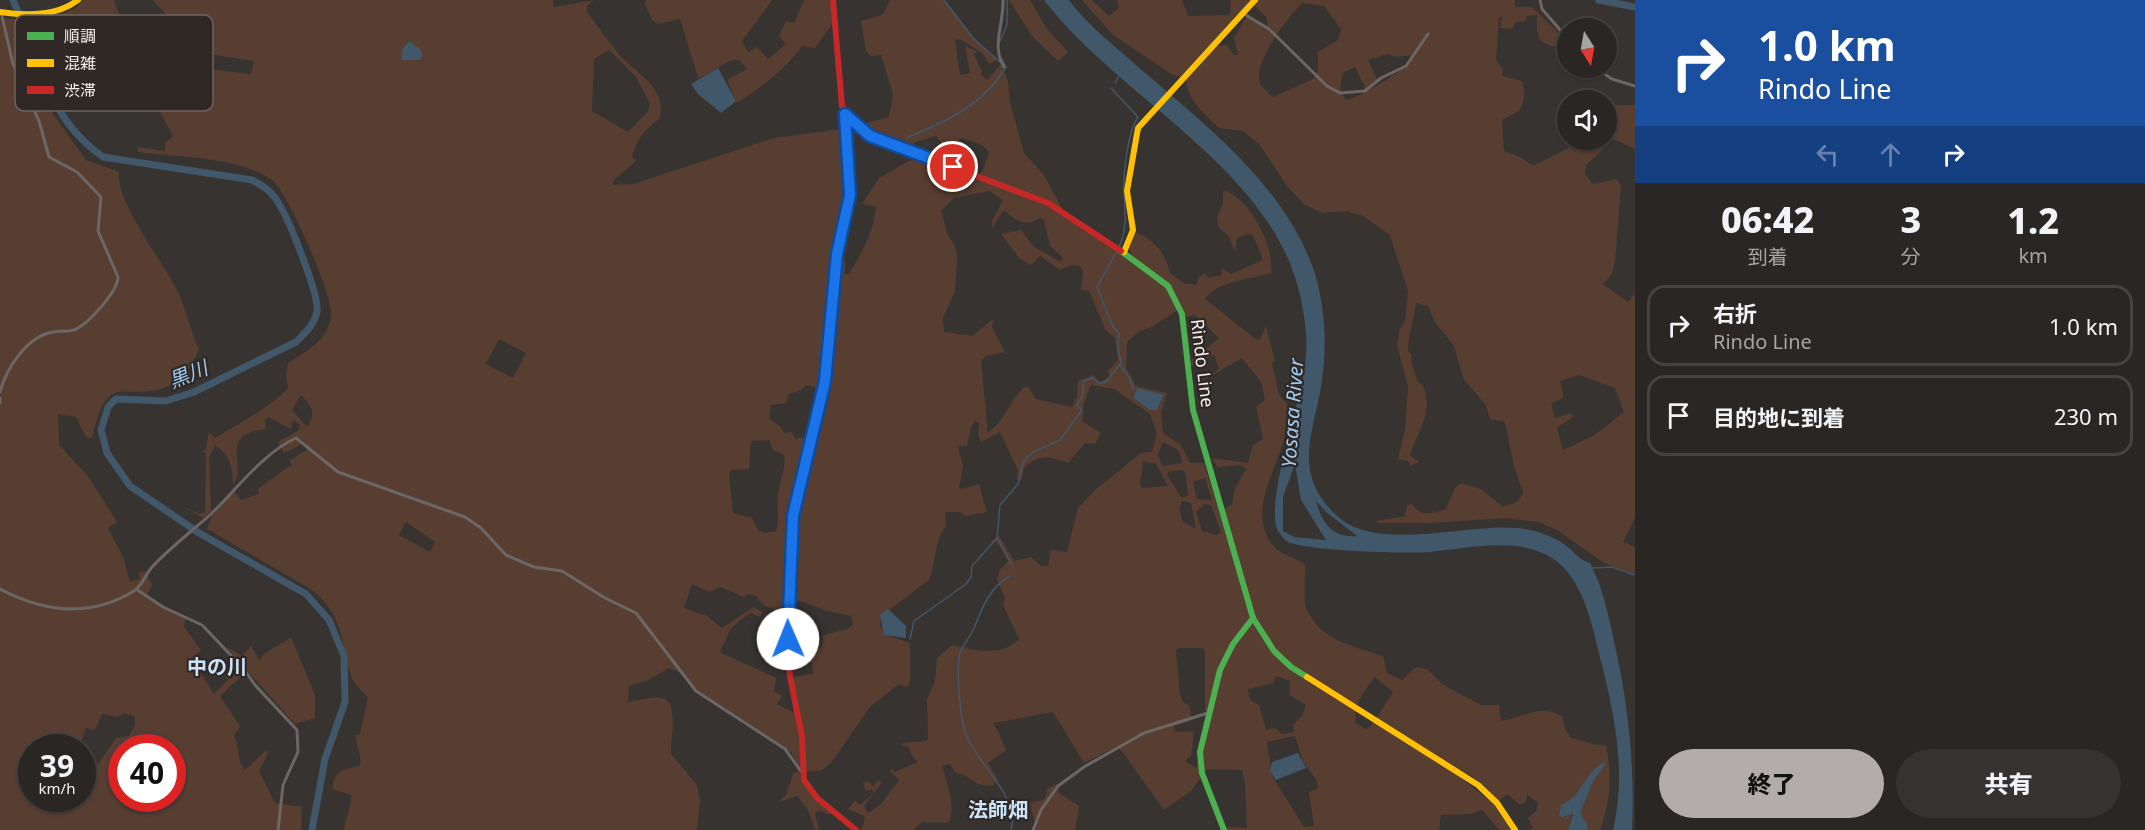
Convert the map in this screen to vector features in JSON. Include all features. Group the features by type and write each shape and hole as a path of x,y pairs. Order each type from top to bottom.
{"street":[{"path":"15,68 2,13 65,9 78,0"},
{"path":"803,774 805,760 802,736 790,677 787,621 789,566 796,499 825,381 837,254 850,195 845,114 840,93 833,0"},
{"path":"1003,0 996,46 998,57 1004,67"},
{"path":"1124,252 1133,230 1127,191 1137,128 1255,0"},
{"path":"1540,0 1542,9 1557,26"},
{"path":"1244,14 1269,29 1330,88 1340,93 1365,91 1381,78 1406,66 1428,34"},
{"path":"1612,78 1635,86"},
{"path":"0,392 7,373 24,350 52,332 71,331 81,326 114,292 118,279 98,231 101,197 78,172 49,157 34,111"},
{"name":"Rindo Line","path":"845,114 870,136 1048,203 1124,252 1168,286 1182,314 1193,410 1253,618 1269,645 1292,667 1478,785 1497,802 1515,830"},
{"path":"0,398 0,403"},
{"path":"0,589 42,607 80,610 104,605 136,590 153,566 203,521 251,472 290,441 299,439 338,472 465,517 481,528 507,555 534,567 562,571 636,613 696,691 785,749 803,774 811,792 856,830"},
{"path":"136,590 164,607 200,623 297,730 298,752 283,785 278,830"},
{"path":"1224,830 1199,759 1221,662 1253,618"},
{"path":"1033,830 1051,796 1084,767 1144,733 1208,713"}],"shaded area":[{"path":"83,0 114,0 120,15 58,15 75,9"},
{"path":"153,0 553,0 554,7 594,0 587,6 587,12 617,52 648,81 659,98 661,108 659,119 636,145 632,157 636,161 614,180 613,185 633,184 774,138 841,129 848,141 852,166 848,214 851,218 841,253 846,264 844,274 849,274 866,242 875,216 876,207 862,204 879,178 916,157 933,162 930,169 948,191 959,182 966,186 971,183 973,178 983,170 989,152 982,145 962,138 951,145 942,157 957,165 935,157 941,142 936,136 915,142 911,148 867,132 859,125 889,117 893,94 881,55 871,56 866,51 861,21 882,15 890,0 945,0 972,36 997,60 989,64 982,53 960,39 955,40 960,75 970,73 965,46 978,52 974,54 982,71 981,74 987,80 1001,64 1008,81 1010,102 1024,153 1043,174 1066,215 1133,256 1129,249 1135,232 1142,235 1158,248 1166,260 1170,273 1184,283 1196,285 1199,277 1206,273 1207,278 1222,275 1221,268 1231,274 1263,260 1253,235 1247,234 1237,238 1235,252 1229,237 1218,226 1217,216 1223,204 1223,191 1231,193 1245,205 1258,223 1266,241 1272,273 1226,284 1210,293 1205,299 1257,340 1260,339 1266,326 1275,361 1272,363 1279,394 1288,405 1283,441 1264,496 1263,522 1266,535 1274,547 1305,565 1305,596 1308,612 1322,630 1341,642 1383,656 1387,673 1402,680 1416,667 1427,669 1442,684 1481,705 1499,705 1501,721 1532,712 1547,711 1563,717 1565,729 1571,738 1606,745 1609,788 1600,830 1586,830 1580,816 1578,798 1559,812 1565,817 1572,813 1568,830 1527,830 1533,828 1528,818 1536,811 1538,803 1527,794 1526,802 1520,805 1507,794 1499,801 1473,777 1455,767 1452,771 1495,805 1512,830 1499,830 1482,810 1471,814 1441,815 1439,830 1225,830 1226,827 1247,828 1245,783 1242,770 1207,769 1191,791 1164,810 1118,746 1084,763 1053,712 994,723 1006,750 988,763 998,780 994,785 982,785 955,773 950,764 942,766 952,809 949,823 922,822 913,830 861,830 864,816 848,809 855,801 860,805 874,793 871,789 866,791 863,783 868,781 873,786 878,780 882,783 864,806 868,813 881,804 899,780 890,771 892,769 895,772 918,762 912,756 909,747 902,746 902,743 926,741 928,738 927,699 935,681 937,658 952,645 996,651 1012,645 1019,639 1003,605 1005,598 997,580 999,571 1008,561 997,541 993,543 991,541 999,536 1014,561 1031,557 1041,566 1048,566 1051,550 1067,552 1078,508 1095,490 1141,453 1152,452 1157,433 1150,414 1114,389 1091,385 1084,402 1082,421 1101,433 1095,444 1085,443 1068,463 1040,458 1029,463 1024,468 1021,481 1017,479 1018,470 1000,432 981,442 978,435 979,423 975,421 971,427 967,446 958,446 963,466 959,488 979,484 987,512 966,516 960,512 945,512 946,527 937,545 929,580 881,616 880,625 885,635 910,643 910,681 907,688 899,684 870,707 831,763 822,770 806,772 791,752 696,689 679,672 669,668 648,680 629,686 628,702 649,698 667,700 673,721 671,754 697,785 700,801 697,830 344,830 351,795 332,789 333,782 344,770 360,766 356,735 360,734 368,698 352,679 335,617 320,597 309,588 207,529 212,516 234,491 241,500 258,494 259,488 289,466 292,468 290,460 310,448 302,440 300,445 284,453 278,442 299,430 300,425 293,420 291,429 268,417 265,420 266,429 251,432 242,437 237,452 237,477 233,484 230,462 215,445 209,458 211,511 203,518 181,506 200,514 205,512 206,453 202,452 206,449 209,432 215,438 264,408 288,388 286,375 288,363 314,345 328,326 331,318 326,290 299,224 289,204 272,180 258,172 225,162 138,152 137,147 165,151 165,143 173,136 160,111 213,111 213,69 251,74 254,61 213,55 213,15 167,15","holes":["609,50 636,77 650,104 648,111 629,131 592,111 594,59","989,191 1003,200 992,221 992,228 1004,210 1022,222 1031,222 1040,218 1044,220 1050,246 1063,258 1062,261 1034,247 1021,230 1001,234 1020,259 1031,265 1040,256 1060,270 1072,265 1080,266 1083,272 1081,290 1089,291 1105,329 1115,338 1118,360 1108,371 1109,377 1100,382 1093,375 1078,381 1077,397 1072,407 1036,399 1028,387 1024,387 1014,398 999,423 988,433 981,361 986,356 1005,352 992,327 993,319 972,336 944,332 943,318 955,291 957,259 956,248 948,235 941,211 954,198","1181,308 1186,317 1195,315 1219,338 1190,362 1191,366 1195,365 1214,355 1219,369 1192,387 1242,358 1261,382 1265,400 1256,406 1263,439 1253,445 1248,463 1211,458 1218,467 1240,465 1246,469 1235,488 1232,504 1224,509 1228,526 1225,532 1204,463 1190,463 1181,445 1163,433 1161,412 1167,393 1136,386 1126,368 1127,342 1139,331 1152,327","499,339 526,353 513,378 486,364","806,385 815,387 815,417 810,419 807,437 795,439 792,432 784,433 781,427 769,419 771,405 786,403 789,394 801,390","1137,388 1164,397 1157,410 1150,410 1133,398","301,395 312,410 307,427 292,410","769,440 773,450 784,455 776,531 765,533 758,530 752,518 733,513 729,474 731,470 749,469 751,441","1163,442 1178,450 1183,463 1164,466 1158,454","1143,461 1156,464 1168,486 1142,488 1140,483","1182,470 1185,472 1188,496 1181,497 1167,475 1169,471","1205,478 1212,500 1197,499 1193,482","1182,501 1191,503 1196,529 1183,522 1179,508","1205,504 1211,505 1221,532 1217,535 1202,531 1196,512","406,522 435,542 430,552 399,535","692,584 710,592 720,587 744,597 749,594 756,596 763,605 780,612 781,622 774,624 785,631 786,596 827,611 851,616 853,624 848,629 823,635 822,646 811,656 813,674 792,677 798,709 795,713 777,704 782,696 774,692 776,678 720,652 731,628 750,613 760,617 762,612 753,607 722,628 707,616 684,608","1203,648 1205,652 1205,710 1209,713 1196,768 1185,761 1191,756 1194,731 1175,732 1174,726 1192,720 1189,705 1183,702 1180,695 1176,650","1276,676 1290,681 1289,695 1306,705 1302,716 1293,725 1294,732 1282,734 1275,728 1266,730 1259,705 1250,700 1248,689 1273,683","1375,677 1393,692 1372,725 1366,729 1356,723 1356,710","1295,736 1303,762 1316,779 1318,788 1309,792 1314,826 1304,827 1272,776 1267,742"]},
{"path":"646,0 772,0 742,41 748,52 757,47 768,59 786,44 779,36 786,21 794,23 804,0 831,0 832,24 815,48 802,46 772,78 737,103 727,80 747,69 739,60 734,60 698,78 680,19 657,24 652,20 645,4"},
{"path":"1009,0 1030,0 1047,29 1068,52 1058,61 1032,36"},
{"path":"1082,0 1092,0 1109,16 1119,8 1117,0 1182,0 1188,16 1230,15 1231,0 1515,0 1515,7 1532,7 1557,31 1557,48 1546,44 1539,38 1537,15 1527,16 1526,21 1516,22 1512,29 1500,28 1502,17 1499,18 1496,60 1503,69 1502,76 1522,81 1524,93 1519,111 1502,120 1504,151 1520,157 1533,166 1565,150 1602,150 1586,165 1585,174 1593,184 1616,179 1621,185 1615,262 1612,274 1603,284 1628,302 1635,293 1635,518 1623,542 1635,547 1635,574 1604,563 1557,530 1539,522 1504,518 1431,523 1377,523 1376,521 1405,516 1407,505 1412,504 1423,513 1446,509 1455,488 1461,483 1481,489 1502,506 1518,501 1523,492 1514,467 1505,422 1490,419 1486,405 1464,380 1454,346 1435,322 1428,306 1416,303 1408,351 1412,355 1411,361 1418,382 1423,385 1427,405 1424,422 1410,455 1419,462 1410,466 1408,461 1398,459 1405,430 1408,387 1397,345 1400,328 1405,321 1408,291 1390,235 1363,216 1347,211 1322,213 1304,204 1287,186 1260,145 1243,131 1219,128 1208,118 1193,101 1186,80 1207,55 1203,53 1180,77 1171,74 1113,35","holes":["1252,3 1266,17 1268,26 1266,28 1247,16 1234,38 1238,55 1234,55 1227,45 1219,46 1221,36","1302,3 1324,6 1341,29 1338,40 1318,52 1318,71 1313,79 1273,97 1260,84 1260,69 1275,38","1388,54 1397,57 1415,56 1403,68 1384,81 1347,100 1341,91 1343,73 1355,67 1365,87 1363,90 1366,89 1377,79 1368,60","1579,375 1615,388 1624,412 1593,436 1563,450 1557,428 1573,417 1571,413 1555,418 1551,404 1564,397 1560,381"]},
{"path":"0,18 15,19 15,111 52,111 86,160 119,172 124,198 176,288 199,349 182,377 167,387 157,390 119,392 111,395 101,409 92,438 86,437 76,417 58,414 59,445 88,476 117,522 108,528 124,559 130,582 140,579 139,573 145,571 152,585 146,598 186,619 184,627 201,650 197,655 200,672 214,694 228,680 222,672 225,669 231,679 241,668 245,673 220,696 240,726 234,736 242,766 245,770 266,750 268,753 259,771 275,803 302,807 301,830 0,830"},
{"path":"1617,105 1635,105 1635,149 1617,140"},
{"path":"291,637 315,695 315,718 295,724 225,646 242,656 251,646 259,660"},
{"path":"798,771 811,794 835,814 826,814 821,810 815,813 819,830 815,830 808,810 797,796 778,802 786,795 793,774"},
{"path":"1057,784 1059,793 1079,806 1075,830 1033,830 1035,823 1030,803 1043,800 1047,789"}],"water":[{"path":"1044,0 1069,0 1102,35 1212,131 1260,180 1298,235 1316,278 1322,304 1325,345 1320,392 1309,447 1309,464 1313,481 1322,499 1337,516 1354,527 1375,533 1398,535 1497,528 1524,529 1557,540 1590,563 1600,585 1606,608 1625,698 1632,764 1632,830 1613,830 1619,789 1619,769 1612,709 1585,602 1564,568 1550,557 1535,550 1518,547 1482,546 1418,553 1356,551 1296,544 1286,541 1279,533 1275,518 1279,476 1302,381 1306,350 1302,305 1287,258 1263,215 1231,176 1076,37","holes":["1295,464 1301,500 1326,540 1294,537 1283,531 1283,497","1316,501 1326,512 1357,536 1348,536 1329,528 1321,516"]},
{"path":"409,41 420,49 422,55 420,60 402,60 402,50"},
{"path":"718,68 736,101 721,113 698,94 691,84"},
{"path":"1137,388 1164,395 1157,410 1150,410 1133,398"},
{"path":"888,609 906,626 906,638 884,635 880,615"},
{"path":"1298,753 1306,768 1276,780 1270,771 1272,762"},
{"path":"1605,762 1593,781 1580,813 1588,826 1587,830 1568,830 1573,814 1559,816 1561,805 1574,796 1592,772"}],"waterway":[{"name":"黒川","path":"13,0 19,15"},
{"path":"944,0 973,38 1000,62"},
{"path":"1000,41 1007,25 1007,0"},
{"path":"1599,0 1635,7"},
{"path":"906,138 949,119 975,102 997,80 1006,67 1002,59"},
{"path":"1115,83 1119,76"},
{"path":"1111,88 1138,117 1131,132 1125,163 1125,226 1119,247"},
{"name":"黒川","path":"60,111 78,136 103,157 252,180 277,200 303,258 314,291 317,312 311,325 296,342 194,392 166,401 116,399 108,407 101,430 107,453 130,486 199,533 306,594 329,620 344,656 345,702 325,759 312,830"},
{"path":"910,639 914,621 966,584 971,577 972,566 997,538 1000,505 1018,484 1023,462 1033,452 1060,440 1082,410 1077,405 1083,395 1083,381 1093,378 1099,383 1106,382 1121,363 1118,347 1119,333 1113,327 1097,287 1117,251"},
{"path":"1120,365 1129,377 1134,390"},
{"path":"997,538 1012,565"},
{"path":"1593,568 1612,567 1635,575"},
{"path":"1010,576 998,585 984,604 961,651 958,671 960,707 966,735 1004,793 1012,817 1011,830"}],"traffic: fast":[{"path":"1121,251 1168,286 1182,314 1193,410 1253,618 1274,651 1291,667 1307,677"},
{"path":"1224,830 1202,773 1200,752 1220,670 1233,644 1253,618"}],"traffic: slow":[{"path":"0,12 40,14 60,10 78,0"},
{"path":"1124,252 1133,230 1127,191 1138,128 1255,0"},
{"path":"797,501 825,381 837,254 850,195 845,114"},
{"path":"1307,677 1478,785 1497,803 1515,830"}],"traffic: jam":[{"path":"833,0 842,106 855,126 870,136 1048,203 1121,251"},
{"path":"797,501 793,516 787,621 790,677 802,736 804,780 817,798 856,830"}],"district":[{"name":"中の川","path":"217,666"},
{"name":"法師畑","path":"998,809"}],"route":[{"path":"788,639 789,566 793,516 825,381 834,275 850,195 844,131 845,114 855,126 870,136 953,167"}],"water label":[{"name":"Yosasa River","path":"1292,413"}]}
